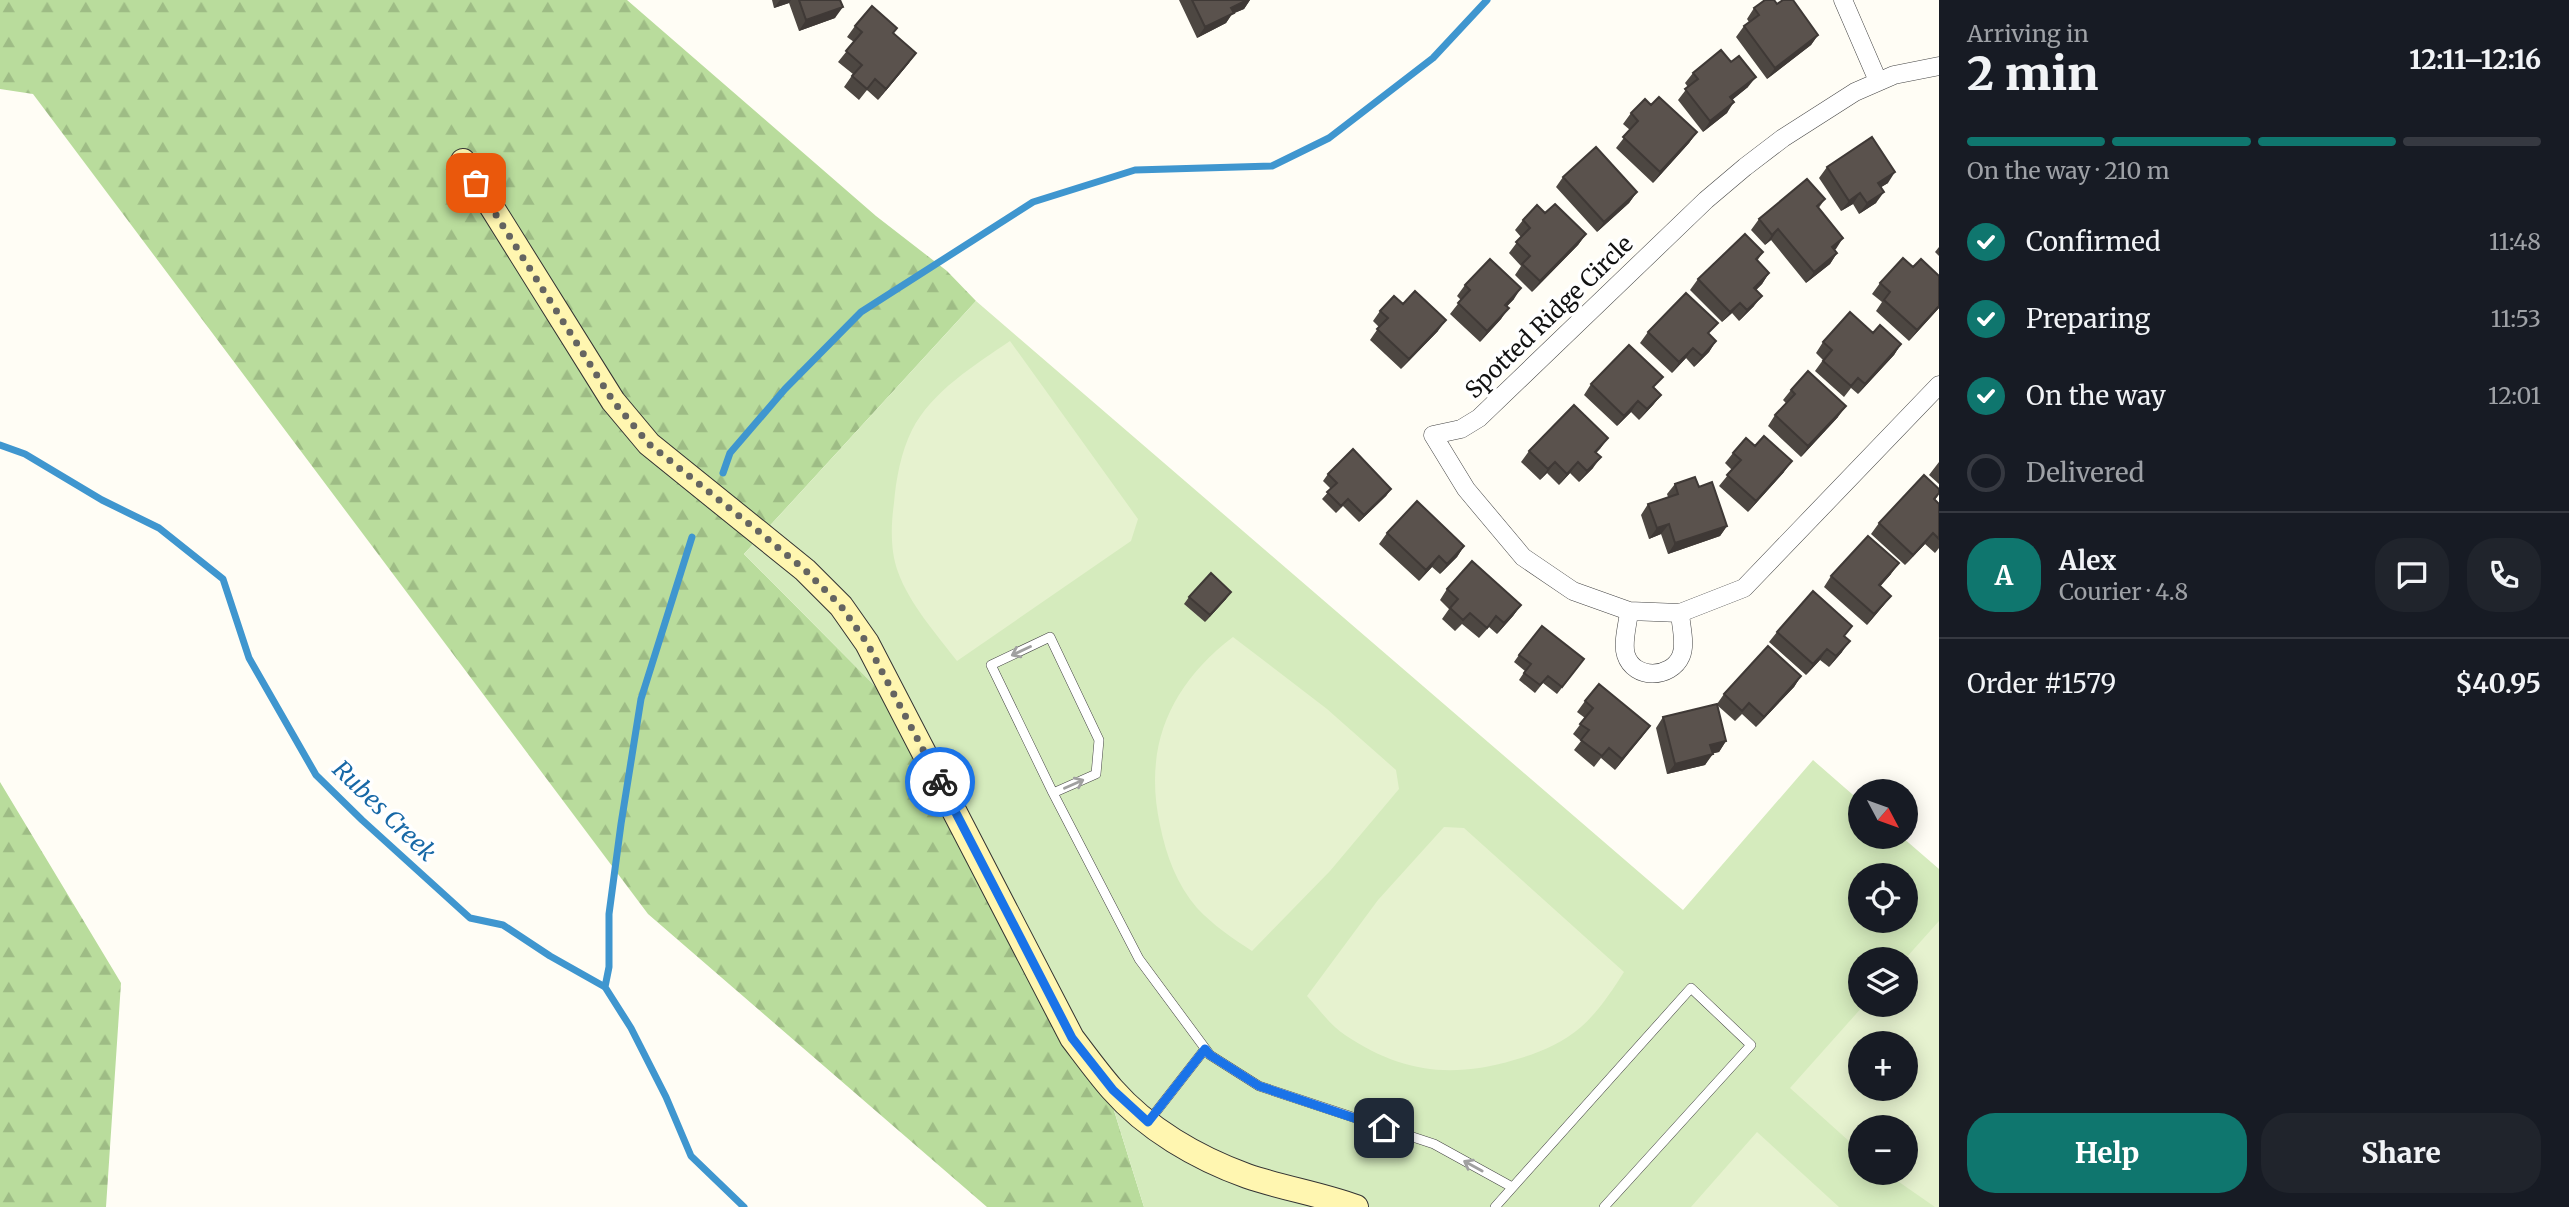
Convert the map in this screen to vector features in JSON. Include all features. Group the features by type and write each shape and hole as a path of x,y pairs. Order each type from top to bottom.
{"street":[{"path":"1843,0 1878,81"},
{"name":"Spotted Ridge Circle","path":"1939,66 1894,75 1855,92 1820,113 1745,167 1706,200 1479,418 1461,429 1433,435 1466,489 1523,557 1573,591 1629,611 1680,613 1744,588 1939,385"},
{"path":"463,161 613,401 649,444 796,562 848,615 892,687 1072,1038 1113,1090 1160,1133 1196,1153 1247,1176 1323,1195 1356,1207"},
{"path":"1629,611 1625,653 1639,671 1651,674 1673,668 1680,659 1684,648 1680,613"}],"lane":[{"path":"1053,793 1096,774 1100,740 1050,637 991,665 1053,793 1139,959 1210,1055 1259,1086 1434,1144 1512,1187"},
{"path":"1495,1207 1691,988 1751,1045 1604,1207"},
{"path":"1148,1122 1205,1049"}],"green space":[{"path":"0,0 627,0 876,216 947,271 976,301 744,554 889,700 1103,1075 1144,1207 987,1207 648,914 33,94 0,89"},
{"path":"976,301 1683,910 1813,760 1848,791 1848,849 1916,849 1939,869 1939,1207 1144,1207 1103,1075 889,700 744,554"},
{"path":"1010,341 1138,519 1131,541 957,661 916,607 898,572 892,538 896,485 912,430 931,403 955,380"},
{"path":"1233,637 1327,709 1396,770 1399,789 1330,871 1252,951 1210,920 1184,890 1166,847 1156,796 1155,769 1166,720 1193,676"},
{"path":"0,782 121,983 106,1207 0,1207"},
{"path":"1444,827 1464,828 1624,972 1587,1021 1566,1038 1549,1047 1491,1066 1468,1069 1447,1070 1406,1064 1386,1057 1345,1035 1307,996 1378,900"},
{"path":"1939,921 1939,1207 1903,1185 1918,1185 1918,1115 1848,1115 1848,1140 1790,1088 1853,1017 1918,1017 1918,947 1916,947"},
{"path":"1757,1132 1839,1207 1691,1207"}],"building":[{"path":"799,0 840,0 843,7 806,20"},
{"path":"1192,0 1247,0 1231,8 1234,13 1205,27"},
{"path":"1765,0 1774,0 1777,4 1783,0 1793,0 1818,35 1775,68 1744,26 1759,15 1754,8"},
{"path":"872,6 897,28 893,33 916,53 886,89 875,79 867,89 852,76 862,65 846,51 862,32 855,26"},
{"path":"1721,50 1731,62 1739,56 1756,77 1730,97 1734,102 1710,121 1685,89 1698,79 1693,73"},
{"path":"1659,97 1697,132 1660,172 1623,137 1638,121 1631,113 1645,99 1651,105"},
{"path":"1872,137 1895,172 1878,183 1884,192 1867,203 1860,193 1849,201 1827,167"},
{"path":"1596,147 1637,192 1604,222 1563,177"},
{"path":"1807,179 1825,199 1817,206 1843,238 1832,247 1837,253 1814,272 1778,229 1772,235 1759,219"},
{"path":"1555,204 1586,234 1540,281 1522,264 1530,256 1516,242 1530,228 1523,220 1537,205 1545,213"},
{"path":"1745,234 1763,252 1756,259 1769,273 1754,288 1762,296 1747,310 1740,303 1730,312 1698,279"},
{"path":"1903,258 1913,267 1921,259 1939,276 1939,306 1917,330 1884,300 1890,292 1880,283"},
{"path":"1490,259 1521,288 1505,305 1509,308 1487,331 1458,303 1470,290 1465,285"},
{"path":"1415,291 1446,320 1409,359 1377,329 1388,318 1380,311 1394,296 1403,304"},
{"path":"1686,293 1718,323 1708,333 1716,341 1702,356 1693,348 1679,362 1648,332"},
{"path":"1850,312 1873,333 1880,325 1901,344 1865,384 1858,378 1851,386 1823,361 1832,350 1823,342"},
{"path":"1629,345 1663,377 1653,387 1661,395 1647,409 1638,401 1624,416 1591,384"},
{"path":"1808,371 1846,406 1808,446 1775,415 1795,394 1791,390"},
{"path":"1574,405 1608,438 1595,452 1601,457 1587,471 1578,462 1567,474 1555,462 1548,469 1529,451"},
{"path":"1764,436 1792,461 1756,501 1727,475 1741,460 1733,453 1746,438 1755,446"},
{"path":"1353,449 1391,489 1364,515 1348,499 1341,506 1327,492 1337,483 1328,474"},
{"path":"1924,475 1939,489 1934,499 1939,504 1939,539 1933,533 1913,555 1879,523"},
{"path":"1695,477 1699,487 1712,482 1727,526 1675,543 1669,524 1657,528 1648,504 1678,494 1675,484"},
{"path":"1417,501 1464,546 1447,564 1439,556 1426,570 1387,533"},
{"path":"1868,536 1899,563 1879,585 1891,596 1874,614 1831,576"},
{"path":"1472,561 1521,605 1504,623 1496,616 1487,628 1470,613 1463,620 1450,608 1458,599 1447,589"},
{"path":"1211,573 1231,592 1210,615 1189,597"},
{"path":"1813,591 1852,626 1844,636 1850,641 1836,656 1827,649 1813,664 1777,632"},
{"path":"1542,626 1584,659 1562,687 1548,676 1540,685 1524,673 1531,664 1519,655"},
{"path":"1768,646 1801,676 1764,717 1749,703 1742,711 1724,694"},
{"path":"1599,684 1650,726 1622,759 1609,748 1602,756 1581,740 1589,730 1580,724 1593,708 1585,701"},
{"path":"1717,704 1726,741 1710,745 1713,754 1675,764 1663,717"}],"waterway":[{"path":"723,473 730,453 785,389 861,312 1033,202 1135,170 1272,166 1329,138 1433,58 1487,0"},
{"name":"Rubes Creek","path":"0,445 25,454 102,500 159,528 223,579 249,658 316,775 470,918 503,925 605,987 631,1028 666,1097 691,1156 744,1207"},
{"path":"605,987 609,967 609,914 641,699 692,537"}],"way so far":[{"path":"476,183 613,401 649,444 805,570 841,606 867,643 892,687 940,782"}],"route":[{"path":"940,782 1072,1038 1113,1090 1148,1122 1205,1049 1210,1055 1259,1086 1384,1128"}]}
